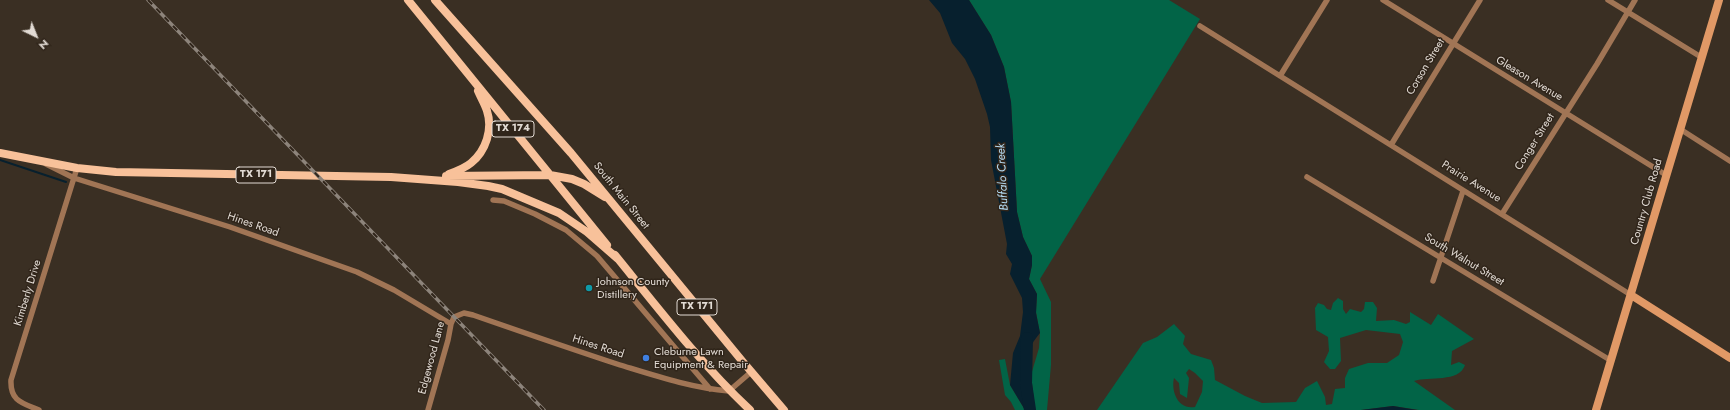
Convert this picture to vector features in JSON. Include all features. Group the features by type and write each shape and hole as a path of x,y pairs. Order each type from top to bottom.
{"main road":[{"name":"TX 174","path":"408,0 618,259"},
{"name":"South Main Street","path":"436,0 535,111 784,410"},
{"name":"Country Club Road","path":"1596,410 1719,0"},
{"path":"446,176 472,162 478,156 485,145 488,134 489,123 487,111 472,79"},
{"name":"TX 171","path":"0,152 77,168 116,172 391,177 458,182 502,189 559,213 575,223 618,259 729,391 750,410"},
{"name":"TX 171","path":"391,177 413,175 550,175 572,179 584,184 612,202"},
{"name":"Prairie Avenue","path":"1631,295 1730,358"}],"street":[{"path":"1280,76 1327,0"},
{"name":"Gleason Avenue","path":"1383,0 1666,175"},
{"name":"Corson Street","path":"1391,145 1480,0"},
{"path":"1608,0 1701,57"},
{"name":"Conger Street","path":"1502,214 1635,0"},
{"name":"Prairie Avenue","path":"1200,26 1631,295"},
{"path":"1680,129 1730,161"},
{"name":"Hines Road","path":"41,161 74,178 230,227 357,272 394,290 451,324"},
{"name":"Kimberly Drive","path":"39,410 25,405 15,398 11,390 11,380 77,168"},
{"name":"South Walnut Street","path":"1307,177 1610,360"},
{"path":"1433,281 1464,190"},
{"path":"493,200 510,203 536,214 566,230 597,256 710,390"},
{"name":"Edgewood Lane","path":"428,410 454,316 464,314 473,315 528,334"},
{"name":"Hines Road","path":"528,334 670,380 710,390 729,391"},
{"path":"729,391 751,372"}],"green space":[{"path":"969,0 1169,0 1200,19 1040,279 1051,302 1051,365 1047,410 1035,410 1031,375 1039,348 1040,333 1036,312 1037,294 1029,279 1032,256 1023,237 1017,212 1011,102 1004,67 991,35"},
{"path":"1338,298 1343,301 1343,309 1346,314 1350,309 1361,312 1364,309 1365,302 1373,302 1377,308 1376,321 1394,320 1406,324 1410,322 1410,312 1431,325 1438,314 1474,339 1452,351 1451,365 1459,362 1465,365 1462,371 1450,377 1414,381 1455,410 1419,410 1393,406 1361,410 1097,410 1143,343 1157,337 1174,324 1185,336 1183,344 1191,354 1211,360 1214,368 1215,380 1245,396 1262,403 1296,402 1305,388 1317,381 1325,397 1326,405 1332,404 1335,389 1345,388 1345,378 1349,369 1368,363 1387,363 1399,355 1403,342 1400,334 1366,330 1340,338 1341,361 1335,369 1330,369 1324,362 1329,351 1328,337 1316,330 1315,308 1318,303 1331,310 1333,303","holes":["1189,369 1203,381 1202,392 1195,407 1189,407 1184,405 1177,398 1173,388 1173,383 1174,378 1179,383 1180,394 1187,398 1189,378 1186,373"]},
{"path":"1005,359 1010,385 1025,410 1015,410 1005,395 999,360"}],"water":[{"path":"929,0 969,0 991,35 1004,67 1011,102 1017,212 1023,237 1032,256 1029,279 1037,294 1036,313 1040,333 1032,344 1024,361 1024,369 1035,405 1025,410 1010,385 1013,353 1020,336 1023,312 1022,298 1010,274 1012,264 1006,254 1007,244 991,160 990,127 987,114 975,79 965,59 952,43 940,13"},
{"path":"1393,406 1417,410 1361,410"}],"waterway":[{"path":"0,160 66,182"},
{"name":"Buffalo Creek","path":"1027,338 1026,383 1030,410"}],"railway":[{"path":"148,0 544,410"}],"place":[{"name":"Johnson County Distillery","path":"589,288"},
{"name":"Cleburne Lawn Equipment & Repair","path":"646,358"}]}
